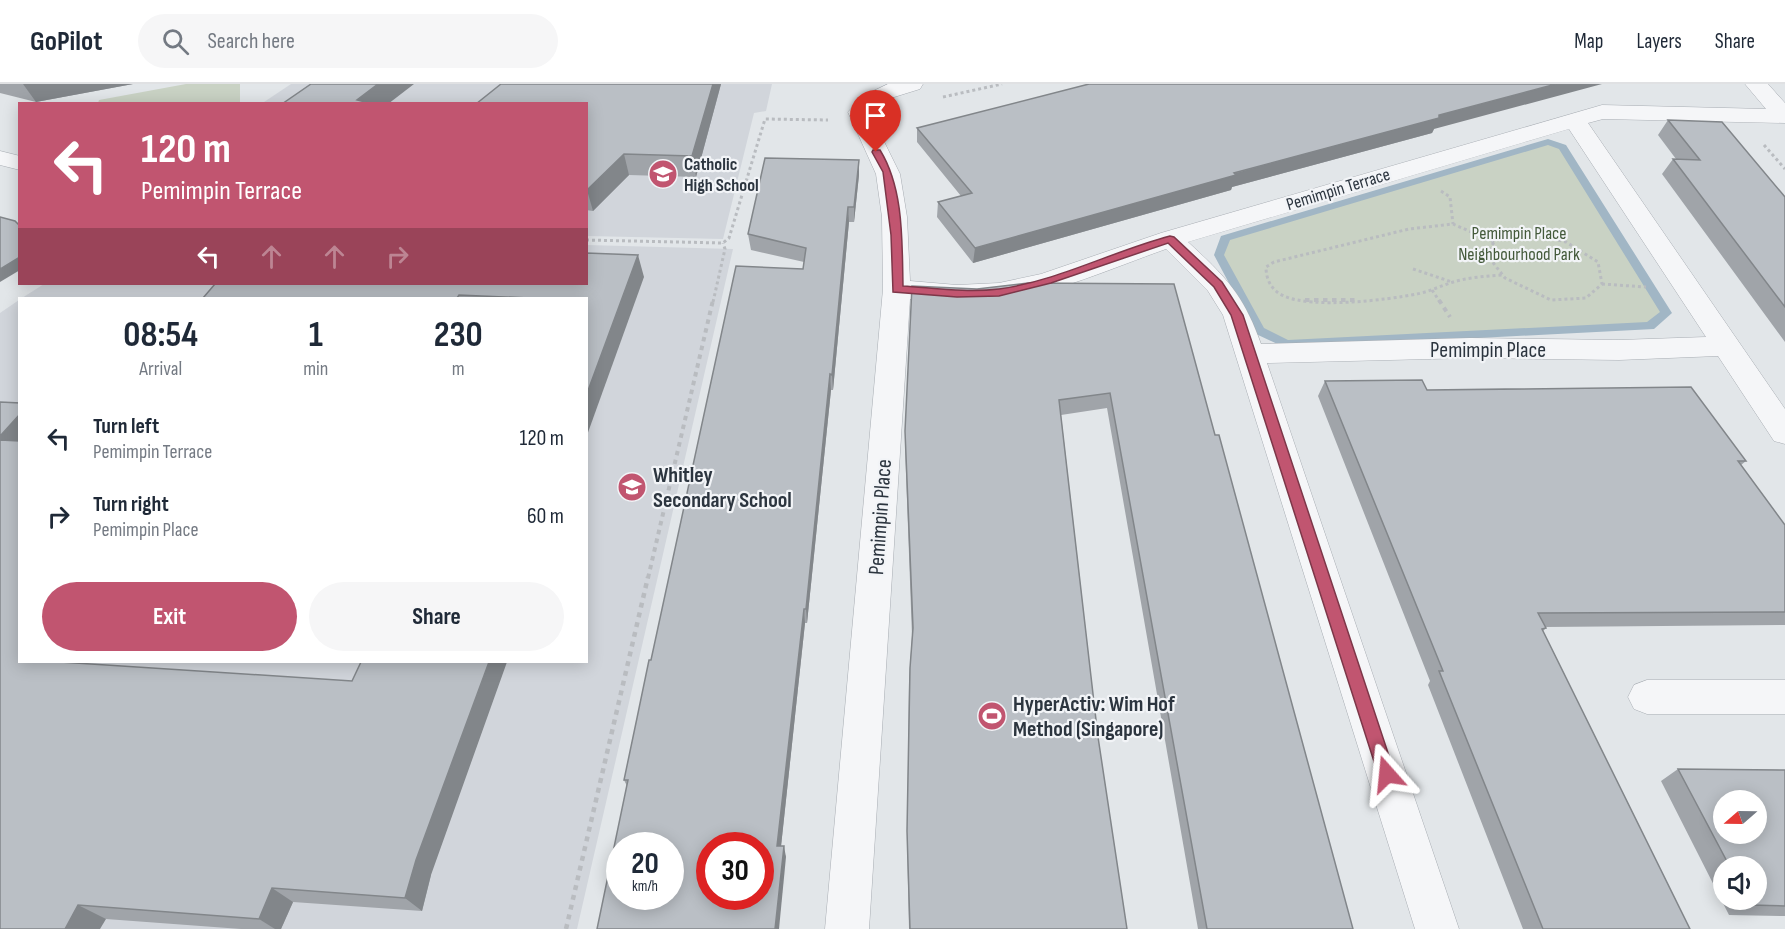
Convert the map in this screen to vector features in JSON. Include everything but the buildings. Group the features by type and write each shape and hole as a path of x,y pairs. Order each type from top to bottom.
{"street":[{"path":"860,116 866,103 887,91 912,84"},
{"path":"1756,84 1785,116"},
{"name":"Pemimpin Terrace","path":"897,289 957,294 999,292 1047,281 1170,239 1574,118 1602,112 1785,116"},
{"name":"Pemimpin Place","path":"847,929 897,289 896,235 888,172 860,116"},
{"path":"1574,118 1785,433"},
{"path":"0,143 18,148"},
{"path":"0,158 18,162"},
{"path":"1170,239 1218,285 1237,315 1437,929"},
{"name":"Pemimpin Place","path":"1249,354 1470,348 1619,350 1727,346"},
{"path":"1647,696 1785,697"}],"path":[{"path":"588,240 723,243 729,238 765,119 860,116"},
{"path":"1494,242 1453,224 1409,229 1285,259 1266,267 1266,275 1269,285 1285,296 1294,299 1335,300 1394,297 1432,290 1478,276 1502,275"},
{"path":"1602,284 1598,262 1566,242 1536,234 1496,238 1487,255 1502,275 1551,300 1587,298 1602,284 1627,287"},
{"path":"566,929 725,249 723,243"},
{"path":"1413,269 1452,283"},
{"path":"1432,290 1446,313"}],"shaded area":[{"name":"Catholic High School","path":"291,84 772,84 766,111 754,113 723,239 588,236 588,102 264,102"},
{"name":"Whitley Secondary School","path":"588,245 733,249 577,929 0,929 0,313 18,301 18,663 588,663 588,297 24,297 42,285 588,285"}],"green space":[{"path":"186,84 240,84 240,102 98,102 99,100"},
{"name":"Pemimpin Place Neighbourhood Park","path":"1548,142 1563,147 1666,313 1650,326 1286,344 1260,331 1219,255 1225,238"}],"waterway":[{"path":"1548,142 1563,147 1666,313 1650,326 1286,344 1260,331 1219,255 1225,238 1548,142"}],"place":[{"name":"Catholic High School","path":"663,174"},
{"name":"Whitley Secondary School","path":"632,487"},
{"name":"HyperActiv: Wim Hof Method (Singapore)","path":"992,716"}],"route":[{"path":"876,152 888,172 896,235 897,289 957,294 999,292 1047,281 1170,239 1218,285 1237,315 1387,774"}]}
